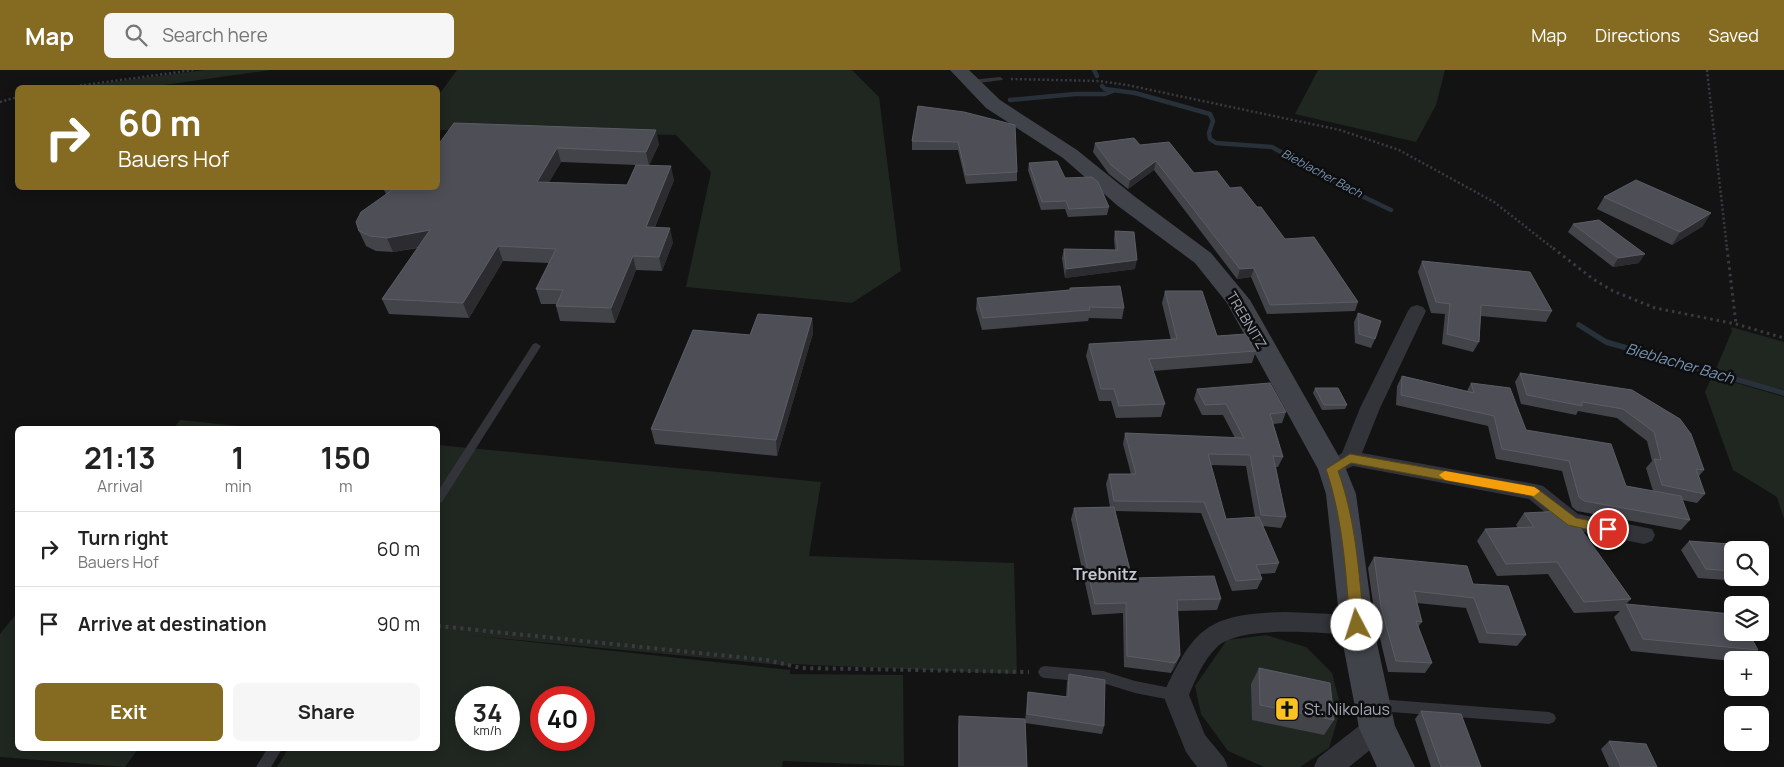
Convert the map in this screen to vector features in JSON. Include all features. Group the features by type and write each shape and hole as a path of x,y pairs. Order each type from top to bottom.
{"street":[{"name":"TREBNITZ","path":"965,76 993,104 1070,154 1126,201 1203,258 1238,300 1341,464 1341,494 1351,562 1357,625 1374,716"},
{"path":"1417,311 1341,464 1535,492 1572,522 1644,535"},
{"path":"1214,767 1195,742 1176,695 1192,660 1215,634 1252,622 1357,625"},
{"path":"1328,767 1374,716 1396,767"}],"lane":[{"path":"965,76 1000,79"},
{"path":"440,496 536,346"},
{"path":"1044,672 1102,677 1135,687 1176,695"},
{"path":"1374,716 1549,718"},
{"path":"263,767 274,751"}],"path":[{"path":"84,85 194,70"},
{"path":"1707,70 1736,324"},
{"path":"1000,79 1099,81 1126,85 1331,128 1374,140 1399,150 1494,202 1593,280 1613,291 1654,308 1736,324 1784,338"},
{"path":"0,102 15,98"},
{"path":"440,626 767,660 801,668 1044,672"}],"shaded area":[{"path":"205,70 271,70 164,85 89,85"},
{"path":"457,70 852,70 879,97 901,271 852,303 686,287 711,172 676,135 440,130 440,93"},
{"path":"1318,70 1445,70 1436,105 1416,142 1295,114"},
{"path":"1731,327 1784,342 1784,390 1715,371 1732,331"},
{"path":"1712,376 1784,397 1784,519 1777,497 1733,470 1705,392"},
{"path":"180,420 239,426 175,426"},
{"path":"440,445 821,482 809,556 1014,563 1017,674 791,664 790,666 467,635 790,670 790,674 903,675 904,766 783,761 782,767 277,767 287,751 440,751"},
{"path":"15,615 15,751 137,751 125,767 0,757 0,634"},
{"path":"1266,635 1306,647 1332,673 1341,708 1329,748 1300,767 1264,767 1228,751 1201,714 1195,686 1227,640"}],"building":[{"path":"918,106 964,112 1015,125 1017,172 966,175 958,142 912,141"},
{"path":"454,123 656,130 646,152 557,148 537,182 627,185 636,165 671,166 646,227 670,228 659,257 633,256 611,308 556,306 563,290 536,289 556,249 498,246 463,303 382,299 430,230 387,238 370,236 359,231 356,222 361,212 392,190 440,190 440,142"},
{"path":"1134,138 1140,145 1169,142 1194,173 1217,171 1230,188 1241,187 1257,207 1261,207 1285,239 1314,237 1358,302 1270,305 1254,268 1240,269 1156,161 1130,180 1111,165 1095,143"},
{"path":"1057,161 1065,178 1092,177 1098,182 1109,207 1069,209 1066,201 1042,202 1029,163"},
{"path":"1636,180 1711,213 1680,232 1604,197"},
{"path":"1599,220 1645,254 1618,258 1573,224"},
{"path":"1115,231 1134,232 1137,260 1066,269 1064,249 1118,250"},
{"path":"1422,261 1530,272 1552,311 1481,305 1479,342 1447,334 1450,304 1436,302"},
{"path":"1120,286 1124,308 1089,307 1090,310 983,318 977,298 1070,290 1070,288"},
{"path":"1165,291 1202,291 1217,336 1246,334 1256,351 1149,359 1165,404 1119,406 1114,389 1101,389 1089,344 1177,339"},
{"path":"1358,313 1381,321 1375,339 1359,334"},
{"path":"758,314 812,318 776,440 651,429 693,330 750,335"},
{"path":"1520,373 1632,390 1680,419 1691,434 1704,470 1696,469 1705,494 1662,485 1654,459 1661,460 1654,432 1623,409 1582,402 1582,406 1527,395"},
{"path":"1402,376 1474,393 1471,383 1510,388 1526,430 1611,444 1626,486 1681,496 1690,520 1584,501 1579,497 1569,461 1502,449 1494,416 1401,395"},
{"path":"1270,383 1286,412 1270,414 1283,457 1273,456 1286,517 1261,515 1250,455 1208,454 1226,519 1259,517 1279,563 1256,565 1262,579 1236,581 1204,502 1114,501 1109,474 1136,474 1125,433 1244,438 1226,404 1205,405 1197,389"},
{"path":"1315,388 1338,388 1347,405 1324,405"},
{"path":"1114,507 1132,578 1214,576 1221,599 1177,600 1180,655 1175,663 1127,656 1126,603 1095,604 1074,508"},
{"path":"1564,511 1573,518 1631,599 1584,602 1557,562 1506,564 1485,529 1534,527 1524,513"},
{"path":"1689,541 1724,544 1724,570 1706,569"},
{"path":"1374,557 1467,566 1473,584 1508,586 1526,635 1487,633 1474,598 1414,591 1422,622 1416,621 1432,663 1396,661 1381,607"},
{"path":"1626,604 1724,613 1724,641 1753,641 1758,650 1643,639"},
{"path":"1259,668 1330,683 1334,720 1260,705"},
{"path":"1069,674 1105,680 1104,726 1027,714 1028,692 1068,697"},
{"path":"1421,711 1461,714 1481,767 1441,767"},
{"path":"959,716 1025,719 1027,767 959,767"},
{"path":"1609,741 1646,744 1657,767 1621,767"}],"waterway":[{"name":"Bieblacher Bach","path":"1094,70 1097,76"},
{"name":"Bieblacher Bach","path":"1102,86 1105,89 1135,93 1210,114 1213,121 1209,133 1210,139 1216,143 1272,147 1345,188 1391,210"},
{"path":"1010,100 1075,94 1105,94 1113,91"},
{"name":"Bieblacher Bach","path":"1579,325 1606,342 1784,393"}],"slow traffic":[{"path":"1445,475 1534,491"}],"place":[{"name":"St. Nikolaus","path":"1287,709"}],"district":[{"name":"Trebnitz","path":"1105,574"}],"route":[{"path":"1357,625 1351,562 1341,494 1332,469 1350,458 1535,492 1572,522 1608,529"}]}
